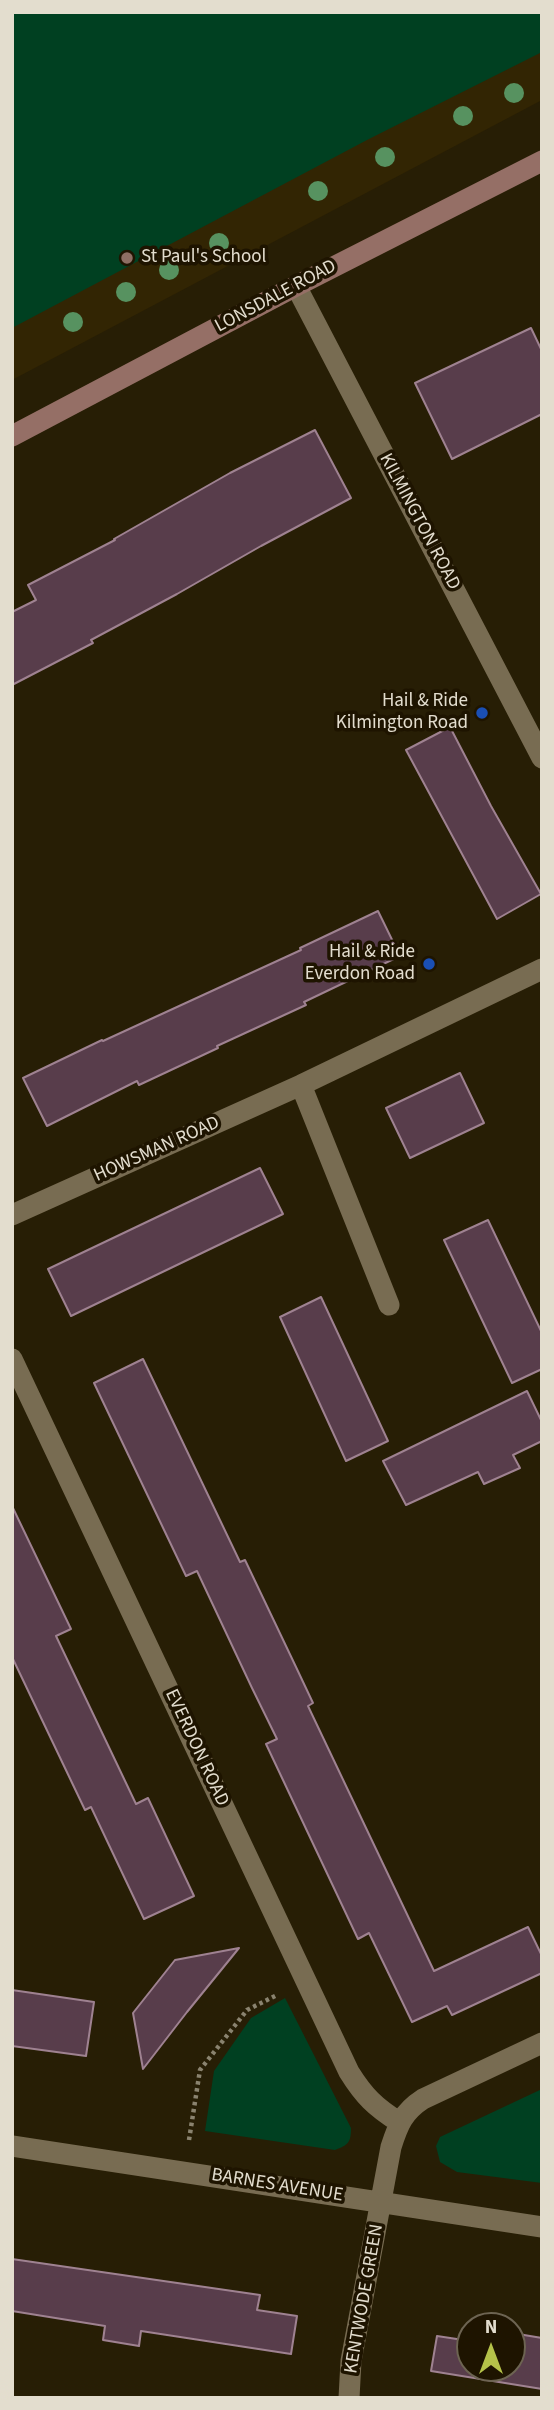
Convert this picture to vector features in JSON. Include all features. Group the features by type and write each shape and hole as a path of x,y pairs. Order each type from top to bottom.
{"main road":[{"name":"LONSDALE ROAD","path":"12,436 296,286 542,161"}],"street":[{"name":"KILMINGTON ROAD","path":"296,286 542,758"},
{"name":"HOWSMAN ROAD","path":"12,1214 301,1084 542,969"},
{"path":"301,1084 389,1306"},
{"name":"EVERDON ROAD","path":"12,1359 349,2072 360,2091 374,2106 399,2122"},
{"path":"399,2122 409,2108 423,2099 542,2043"},
{"name":"KENTWODE GREEN","path":"349,2398 351,2361 391,2147 399,2122"},
{"name":"BARNES AVENUE","path":"12,2146 542,2227"}],"path":[{"path":"184,2172 200,2070 247,2010 306,1980"}],"shaded area":[{"name":"St Paul's School","path":"12,12 542,12 542,100 12,380"}],"green space":[{"name":"St Paul's School","path":"12,12 542,12 542,52 367,140 12,328"},
{"path":"285,1998 351,2128 348,2143 335,2150 205,2131 214,2071 251,2018"},
{"path":"542,2089 542,2183 457,2172 440,2162 436,2146 440,2137"}],"building":[{"path":"531,328 542,351 542,414 452,459 415,383"},
{"path":"315,430 351,498 91,640 93,643 12,685 12,612 36,600 28,585 115,540 230,473"},
{"path":"450,727 541,894 497,919 406,750"},
{"path":"378,911 400,956 304,1002 306,1005 217,1046 218,1048 139,1085 137,1081 47,1126 23,1078 301,950 300,948"},
{"path":"460,1073 484,1123 410,1158 386,1108"},
{"path":"260,1168 283,1214 71,1316 48,1269"},
{"path":"488,1220 542,1333 542,1369 512,1383 444,1240"},
{"path":"321,1297 388,1441 346,1461 280,1317"},
{"path":"143,1359 240,1562 245,1560 296,1667 313,1703 308,1706 434,1971 528,1927 542,1956 542,1973 452,2015 447,2006 412,2022 369,1933 358,1939 266,1744 277,1739 197,1571 186,1576 94,1383"},
{"path":"527,1391 542,1422 542,1441 513,1455 520,1468 484,1484 478,1472 406,1505 383,1461"},
{"path":"12,1506 71,1629 56,1636 136,1804 148,1798 194,1896 144,1919 91,1807 85,1810 12,1657"},
{"path":"239,1948 143,2069 133,2013 175,1960"},
{"path":"12,1990 94,2002 86,2056 12,2046"},
{"path":"12,2259 260,2295 257,2310 297,2316 291,2354 141,2331 139,2346 103,2340 105,2326 12,2311"},
{"path":"526,2335 542,2338 542,2389 499,2382 526,2382"},
{"path":"437,2336 456,2339 456,2375 431,2371"}],"place":[{"name":"St Paul's School","path":"127,258"},
{"name":"Hail & Ride Kilmington Road","path":"482,713"},
{"name":"Hail & Ride Everdon Road","path":"429,964"}]}
